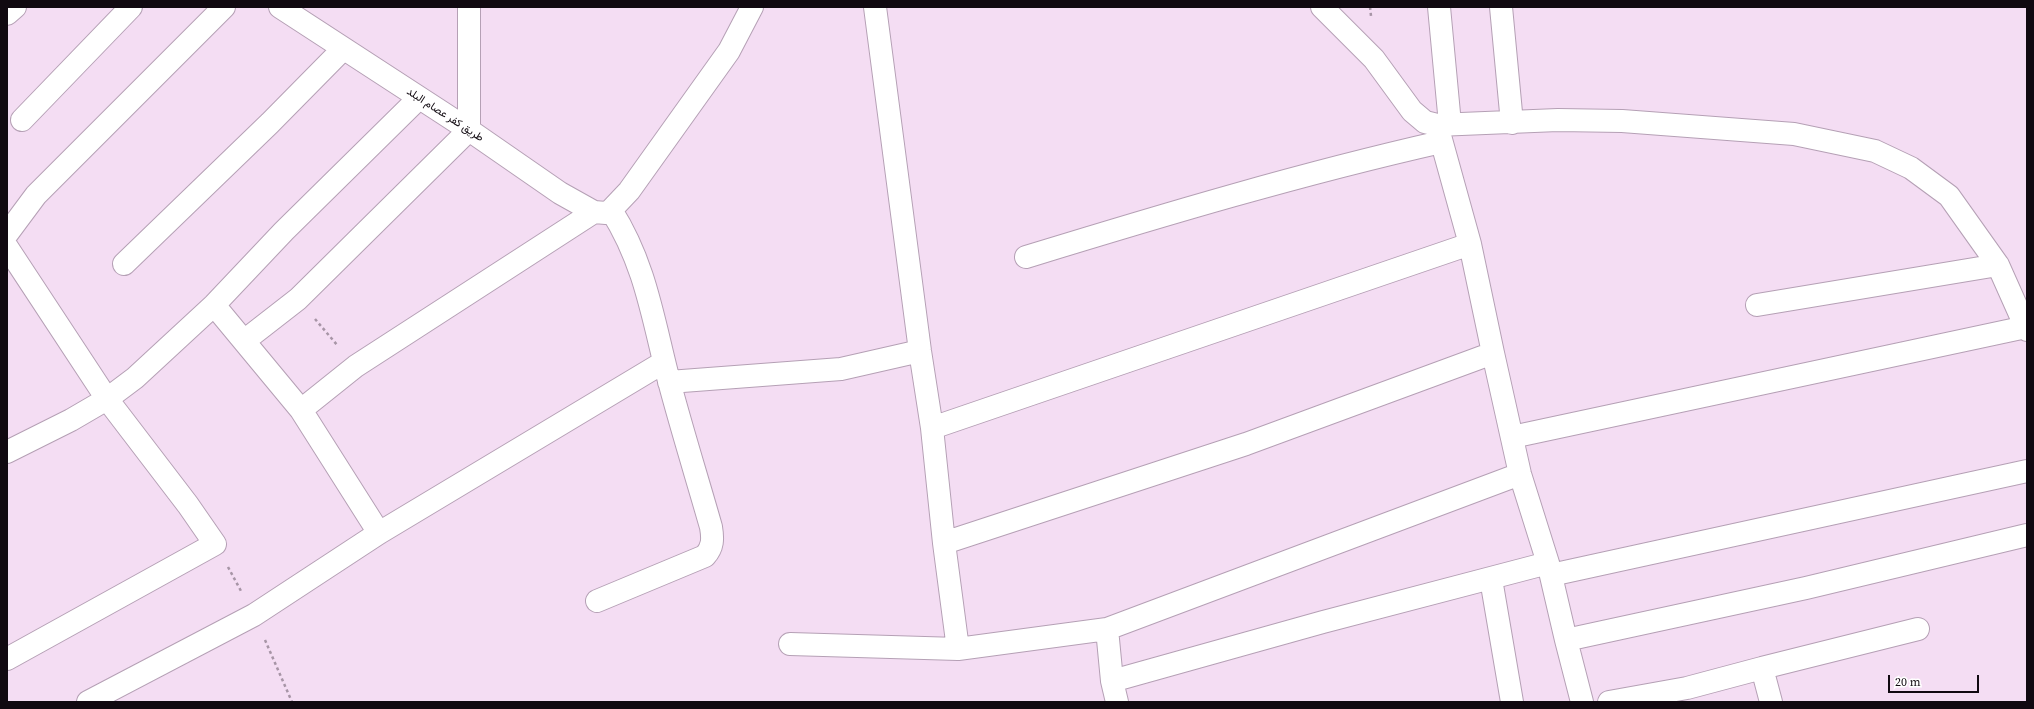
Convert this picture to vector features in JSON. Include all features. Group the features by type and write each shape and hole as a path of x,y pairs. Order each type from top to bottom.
{"street":[{"path":"7,14 15,7"},
{"path":"22,120 131,7"},
{"path":"7,234 36,195 224,7"},
{"name":"طريق كفر عصام البلد","path":"280,7 469,130 560,193 603,211"},
{"path":"244,341 298,299 469,130 469,7"},
{"path":"300,410 356,366 603,211 629,190 687,112 729,51 752,7"},
{"path":"875,7 920,351 932,428 944,543 958,649"},
{"path":"1322,7 1374,59 1412,112 1425,122 1442,130"},
{"path":"1439,7 1442,130 1470,244 1492,353 1520,474 1550,569 1582,702"},
{"path":"1501,7 1512,123"},
{"path":"124,264 270,123 343,48"},
{"path":"7,452 71,420 107,399 135,378 214,305 284,231 419,98"},
{"path":"1026,257 1216,199 1348,163 1442,130 1558,120 1622,121 1794,134 1875,150 1911,168 1949,196 1998,265 2026,329 1512,437"},
{"path":"597,601 705,556 710,550 713,539 711,527 667,372 642,271 623,230 603,211"},
{"path":"932,428 1470,244"},
{"path":"7,247 107,399 188,505 215,544 7,659"},
{"path":"1757,305 1998,265"},
{"path":"214,305 300,410 379,532"},
{"path":"88,702 254,615 379,532 667,372 841,369 920,351"},
{"path":"944,543 1246,444 1492,353"},
{"path":"1112,681 1323,622 1491,579 1550,569 2027,471"},
{"path":"790,644 958,649 1107,629 1520,474"},
{"path":"1566,640 1814,586 2027,535"},
{"path":"1491,579 1512,702"},
{"path":"1107,629 1112,681 1117,702"},
{"path":"1610,702 1686,688 1918,629"},
{"path":"1762,668 1770,702"}],"path":[{"path":"298,299 356,366"},
{"path":"215,544 254,615 292,702"}]}
